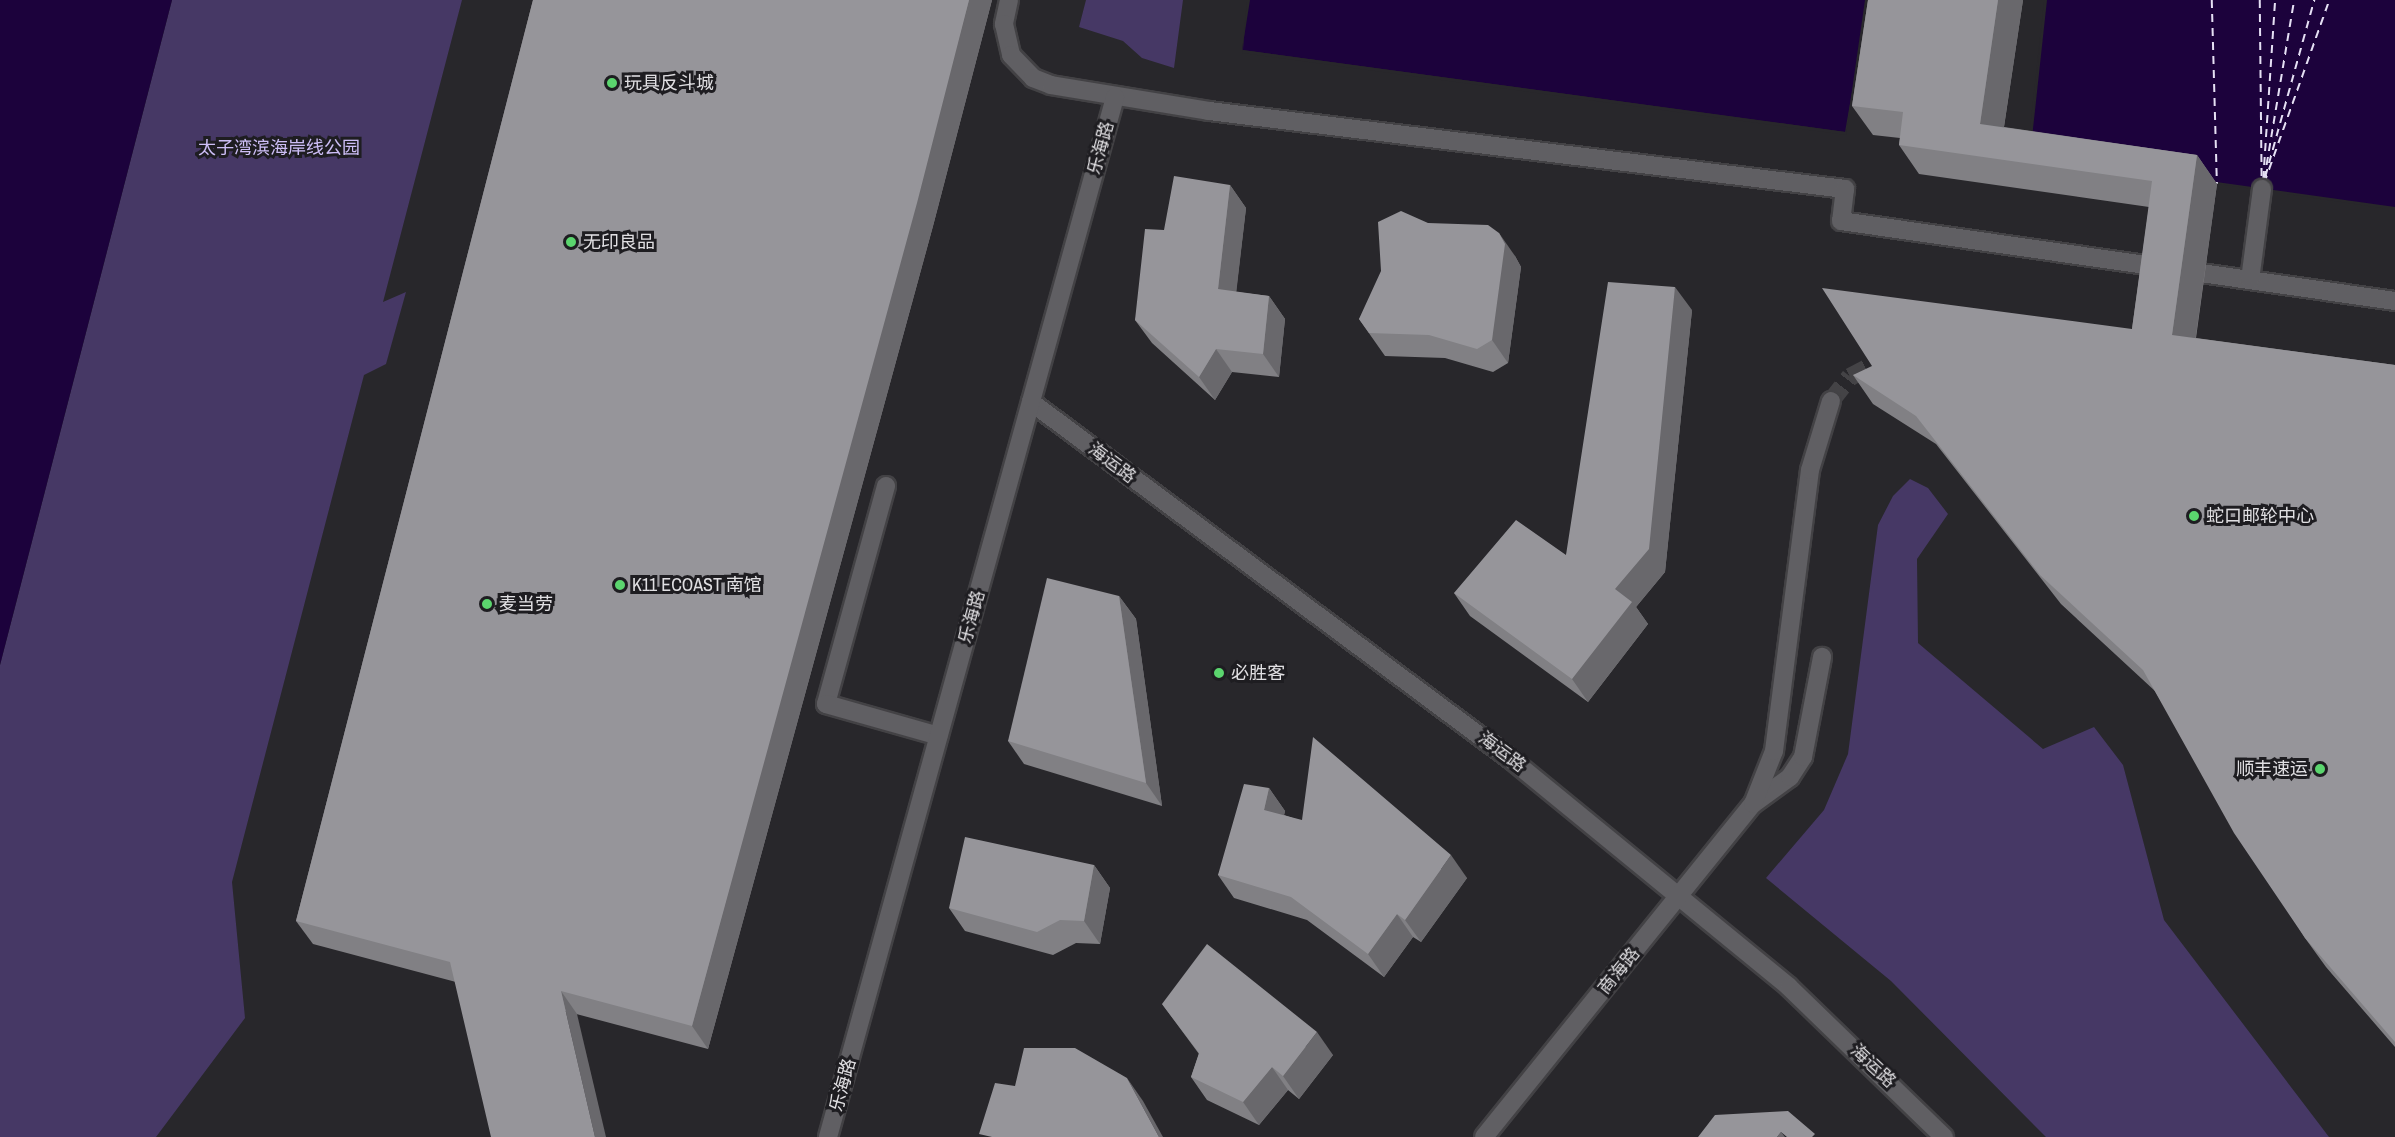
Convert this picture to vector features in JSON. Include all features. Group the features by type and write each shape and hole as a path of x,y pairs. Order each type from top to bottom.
{"street":[{"path":"1009,0 1004,24 1020,67 1051,85 1115,97 1845,189 1841,221 2395,301"},
{"name":"乐海路","path":"828,1137 1115,97"},
{"path":"2250,280 2262,189"},
{"path":"1753,804 1774,751 1810,470 1831,401"},
{"name":"海运路","path":"1031,402 1512,760 1789,987 1944,1137"},
{"path":"886,486 826,704 939,736"},
{"path":"1753,804 1790,777 1803,757 1822,657"},
{"name":"商海路","path":"1484,1137 1753,804"}],"green space":[{"name":"太子湾滨海岸线公园","path":"172,0 462,0 383,302 406,292 386,364 364,375 232,882 245,1018 156,1137 0,1137 0,665"},
{"path":"1086,0 1183,0 1174,68 1142,58 1123,41 1079,27"},
{"path":"1910,479 1928,488 1948,514 1917,559 1918,643 2043,749 2094,727 2123,765 2164,920 2329,1137 2046,1137 1891,981 1766,878 1824,810 1848,754 1878,525 1893,496"}],"shaded area":[{"path":"0,0 172,0 0,665"},
{"path":"1250,0 1865,0 1846,132 1242,50"},
{"path":"2047,0 2395,0 2395,207 2030,156"}],"pier":[{"path":"1247,0 1243,50 1845,132 1868,0 1846,135 1242,53"},
{"path":"2044,0 2030,156 2395,210 2027,156"}],"building":[{"name":"K11 ECOAST 南馆","path":"533,0 969,0 917,203 692,1026 561,991 595,1137 491,1137 450,962 296,921"},
{"name":"蛇口邮轮中心","path":"1868,0 1998,0 1980,124 2197,155 2172,335 2395,365 2395,1042 2305,938 2234,833 2143,670 2040,575 1916,416 1853,375 1872,366 1822,288 2132,329 2152,181 1899,145 1903,112 1852,106"},
{"path":"1174,176 1230,185 1218,289 1269,296 1263,354 1216,349 1199,377 1135,320 1145,229 1164,230"},
{"path":"1401,211 1428,223 1488,225 1499,233 1505,244 1492,340 1477,349 1429,335 1369,333 1359,319 1381,271 1378,222"},
{"path":"1608,282 1675,287 1649,549 1615,589 1632,602 1572,679 1454,593 1516,520 1566,555"},
{"path":"1047,578 1119,596 1146,783 1008,741"},
{"path":"1313,737 1451,855 1405,920 1397,914 1368,954 1291,897 1218,875 1244,784 1269,788 1264,810 1302,820"},
{"path":"965,837 1094,865 1084,921 1060,920 1037,932 949,908"},
{"path":"1207,944 1317,1032 1283,1076 1272,1067 1243,1102 1191,1077 1199,1053 1162,1004"},
{"path":"1024,1048 1075,1048 1127,1078 1159,1137 992,1137 979,1134 995,1083 1015,1086"},
{"path":"1788,1111 1815,1134 1812,1137 1787,1137 1781,1132 1777,1137 1698,1137 1715,1115"}],"ferry route":[{"path":"2212,0 2217,184"},
{"path":"2260,0 2262,182"},
{"path":"2263,179 2275,0"},
{"path":"2264,179 2294,0"},
{"path":"2265,177 2314,0"},
{"path":"2264,183 2329,0"}],"tunnel":[{"path":"1831,401 1850,377 1892,355"}],"place":[{"name":"玩具反斗城","path":"612,83"},
{"name":"无印良品","path":"571,242"},
{"name":"蛇口邮轮中心","path":"2194,516"},
{"name":"K11 ECOAST 南馆","path":"620,585"},
{"name":"麦当劳","path":"487,604"},
{"name":"必胜客","path":"1219,673"},
{"name":"顺丰速运","path":"2320,769"}]}
